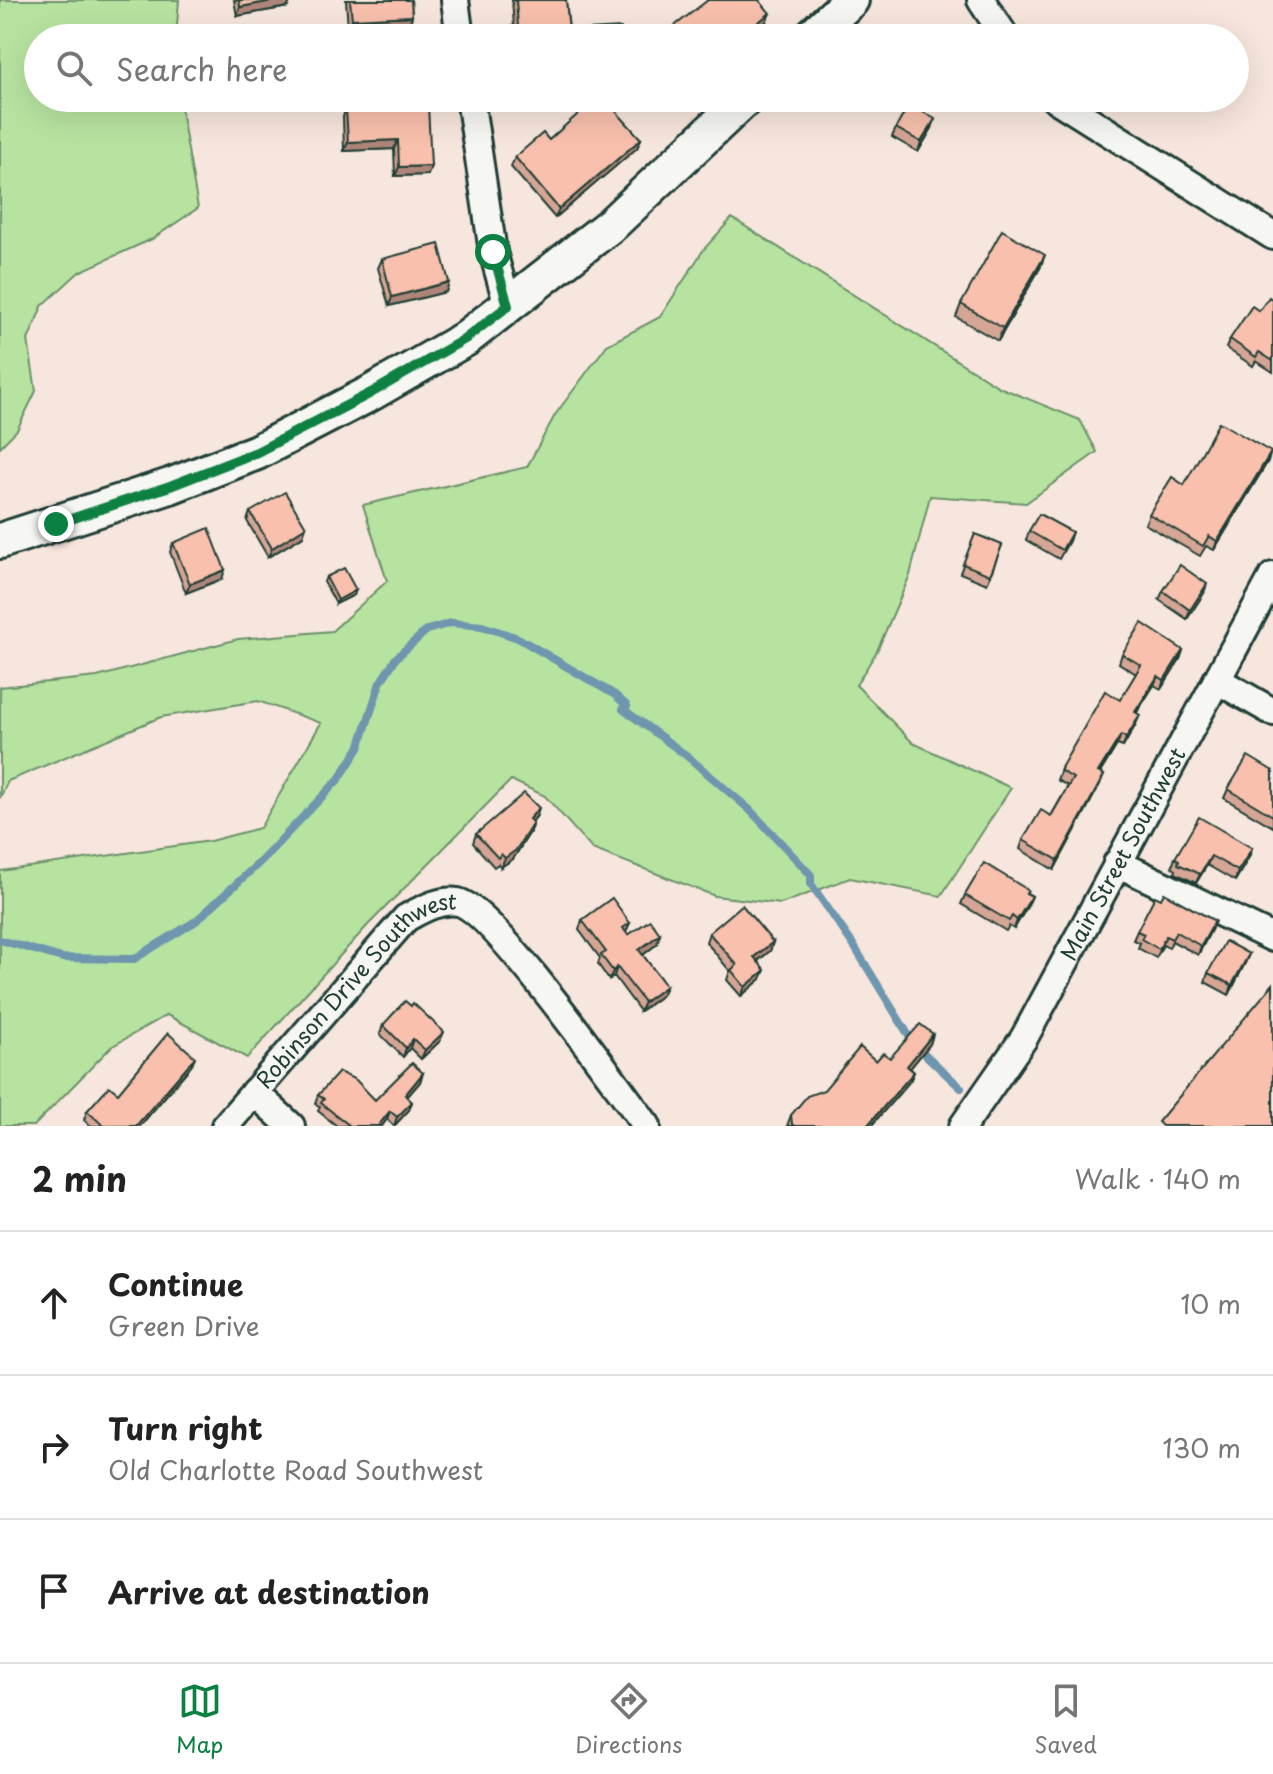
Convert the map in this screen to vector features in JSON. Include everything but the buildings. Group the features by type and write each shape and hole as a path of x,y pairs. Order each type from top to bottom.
{"street":[{"path":"455,0 458,24"},
{"path":"825,24 851,0"},
{"path":"981,0 997,24"},
{"path":"472,112 493,252 508,306"},
{"path":"0,541 170,486 257,452 371,393 465,339 612,224 731,112"},
{"path":"1076,112 1273,236"},
{"name":"Main Street Southwest","path":"963,1126 1024,1038 1273,576"},
{"path":"1217,680 1273,712"},
{"path":"1117,863 1273,938"},
{"name":"Robinson Drive Southwest","path":"225,1126 406,918 431,905 458,902 482,916 511,948 647,1126"},
{"path":"254,1092 291,1126"}],"green space":[{"path":"0,0 179,0 177,24 24,24 24,112 181,112 198,208 152,239 79,272 42,306 28,340 36,391 17,430 0,447"},
{"path":"732,218 999,387 1080,420 1097,452 1026,503 930,496 910,575 877,651 856,685 913,743 1011,788 941,896 850,878 781,904 715,896 592,849 545,796 511,780 368,925 247,1058 167,1015 111,1047 34,1126 0,1126 0,871 210,841 260,828 321,723 258,701 161,717 8,781 0,798 0,687 97,677 238,639 332,631 387,581 363,505 527,467 555,415 607,345 660,317 704,249"}],"waterway":[{"path":"0,940 62,958 134,959 196,921 260,862 339,779 359,748 380,683 396,658 427,630 451,623 482,626 518,638 615,695 627,706 623,709 687,756 750,810 811,875 811,884 854,946 914,1044 961,1088"}],"route":[{"path":"56,524 170,486 257,452 371,393 465,339 508,306 493,252"}]}
